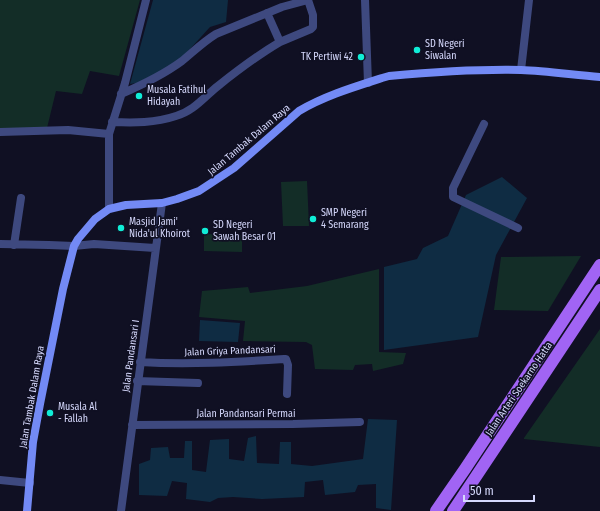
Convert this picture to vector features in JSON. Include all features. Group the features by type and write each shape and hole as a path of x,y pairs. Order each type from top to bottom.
{"main road":[{"name":"Jalan Arteri Soekarno Hatta","path":"436,511 483,443 600,265"},
{"name":"Jalan Arteri Soekarno Hatta","path":"453,511 600,290"}],"street":[{"path":"109,209 109,134 125,83 146,0"},
{"path":"112,122 155,122 177,116 190,110 246,64 280,42 311,29 313,27 313,15 308,0 282,7 216,34 207,39 182,61 148,82 121,94"},
{"path":"365,0 368,83"},
{"path":"521,70 529,0"},
{"path":"267,13 280,42"},
{"name":"Jalan Tambak Dalam Raya","path":"27,511 33,442 63,289 74,246 95,218 109,209 126,205 162,203 188,196 212,184 234,168 299,111 310,104 389,76 447,71 521,70 600,77"},
{"path":"484,124 453,188 453,197 518,228"},
{"path":"0,132 68,130 109,134"},
{"path":"14,245 21,198"},
{"name":"Jalan Pandansari I","path":"121,511 162,203"},
{"path":"0,244 74,246 94,244 155,248"},
{"name":"Jalan Griya Pandansari","path":"140,362 228,363 284,359 288,365 287,394"},
{"path":"138,381 198,383"},
{"name":"Jalan Pandansari Permai","path":"132,425 360,422"},
{"path":"0,480 30,483"}],"green space":[{"path":"0,0 140,0 119,76 90,71 82,94 56,91 47,128 0,129"},
{"path":"307,181 309,226 283,226 281,182"},
{"path":"204,234 242,235 242,252 204,251"},
{"path":"581,256 548,311 494,310 501,257"},
{"path":"379,269 379,352 406,353 403,364 373,371 372,364 355,365 353,370 315,369 312,345 306,342 243,341 245,321 199,317 202,291 248,287 250,293 307,286"},
{"path":"600,329 600,447 524,439 524,438"}],"water":[{"path":"153,0 228,0 226,22 210,27 180,60 143,82 130,84"},
{"path":"502,177 527,198 496,255 478,337 384,350 384,267 417,259 423,248 448,236 466,195"},
{"path":"200,320 240,323 238,342 199,341"},
{"path":"368,419 397,420 391,510 376,508 376,484 358,485 355,492 325,495 323,480 305,482 304,497 262,499 233,497 218,498 210,502 186,499 187,483 172,481 167,496 139,495 139,464 150,460 151,448 168,447 170,458 184,458 185,441 192,441 192,470 206,472 210,440 229,439 229,459 244,461 248,438 256,436 257,463 279,464 280,442 291,442 291,464 312,466 363,459"}],"place":[{"name":"SD Negeri Siwalan","path":"417,50"},
{"name":"TK Pertiwi 42","path":"361,57"},
{"name":"Musala Fatihul Hidayah","path":"139,96"},
{"name":"SMP Negeri 4 Semarang","path":"313,219"},
{"name":"Masjid Jami' Nida'ul Khoirot","path":"121,228"},
{"name":"SD Negeri Sawah Besar 01","path":"205,231"},
{"name":"Musala Al - Fallah","path":"50,413"}]}
